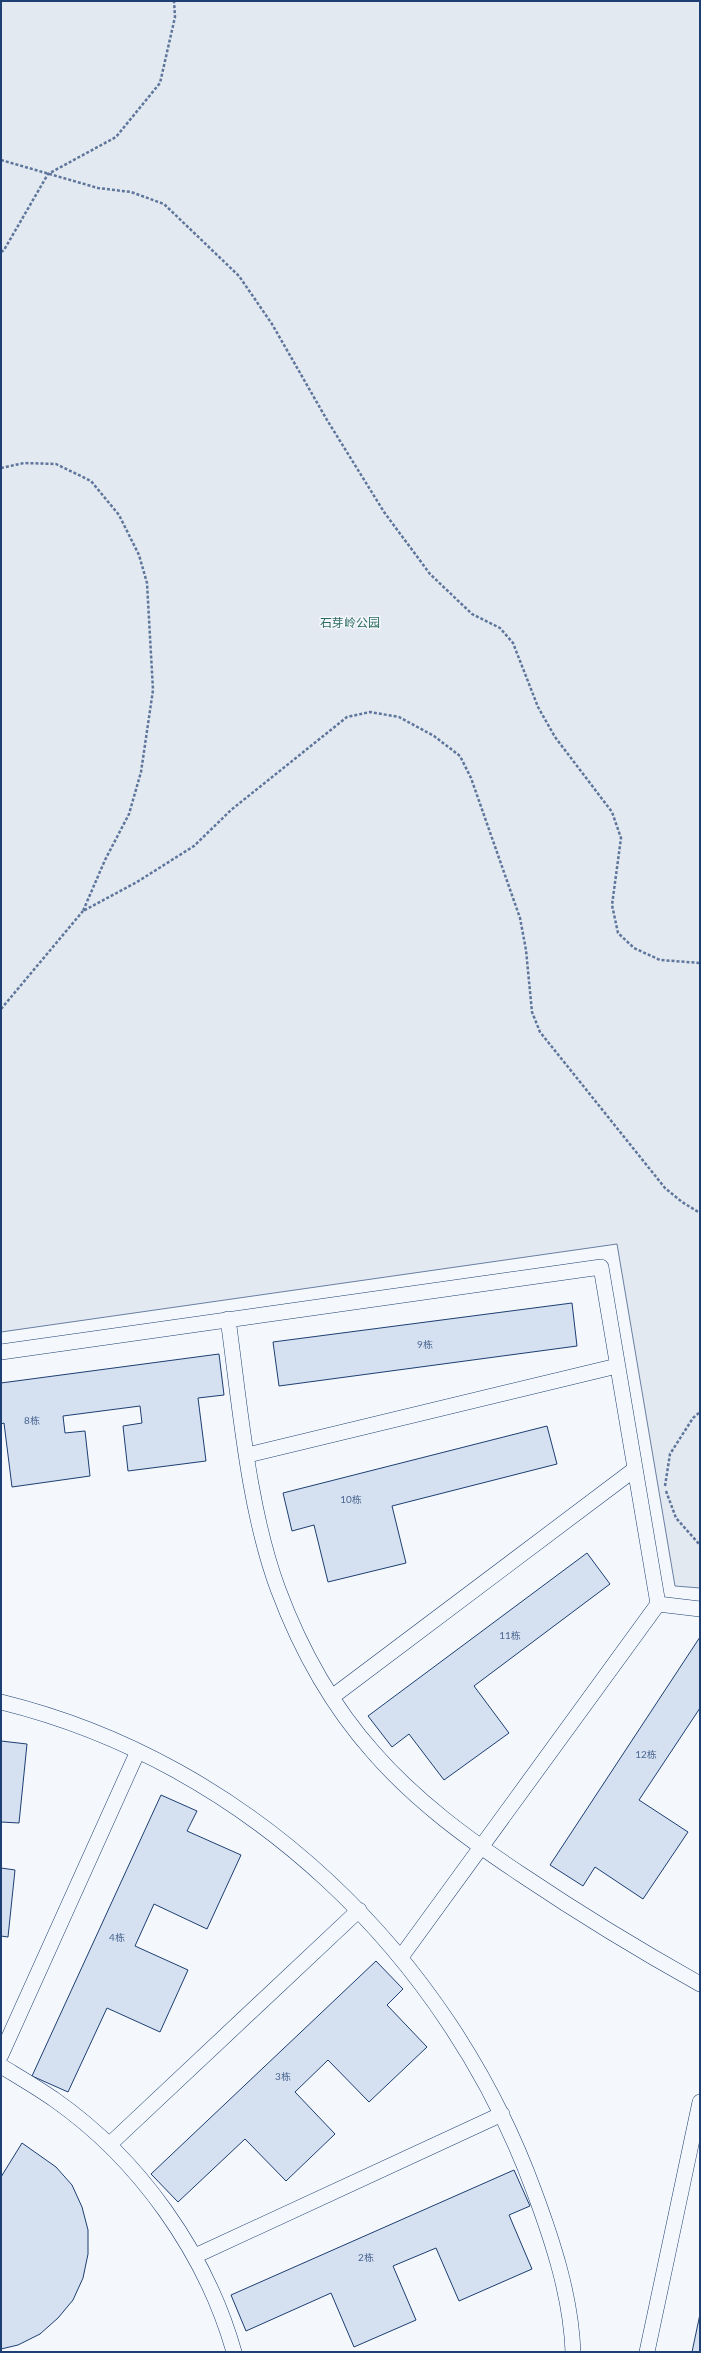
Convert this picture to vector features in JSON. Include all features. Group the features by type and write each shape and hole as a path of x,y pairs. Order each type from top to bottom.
{"lane":[{"path":"1,1352 601,1267 658,1604 401,1957"},
{"path":"228,1320 248,1455 263,1542 277,1588 296,1632 332,1697 373,1753 406,1787 442,1819 560,1900 640,1950 700,1984"},
{"path":"248,1455 617,1366"},
{"path":"332,1697 635,1469"},
{"path":"658,1604 700,1609"},
{"path":"1,1702 62,1720 138,1751 216,1793 266,1828 314,1868 359,1910 401,1957 438,2006 464,2046 502,2114 525,2166 545,2220 561,2276 573,2332 574,2352"},
{"path":"1,2055 138,1751"},
{"path":"109,2145 359,1910"},
{"path":"1,2066 56,2100 109,2145 156,2198 195,2256 228,2328 234,2352"},
{"path":"647,2352 700,2102"},
{"path":"195,2256 502,2114"}],"path":[{"path":"1,252 4,250 48,174 116,136 160,83 175,17 174,1"},
{"path":"1,160 98,188 131,192 164,204 239,276 272,324 327,420 380,505 430,574 472,614 500,628 513,643 538,707 555,737 612,812 621,838 612,905 618,933 634,948 660,960 700,963"},
{"path":"1,468 24,463 56,464 91,481 120,515 139,555 147,582 153,690 141,772 129,814 105,860 84,911 1,1009"},
{"path":"84,911 137,882 194,846 231,810 347,717 370,712 399,717 434,736 460,756 471,778 520,918 526,950 532,1012 540,1032 665,1188 682,1202 700,1212"},
{"path":"700,1412 693,1418 670,1454 665,1487 676,1518 700,1545"}],"green space":[{"name":"石芽岭公园","path":"1,1 700,1 700,1588 675,1586 617,1244 1,1332"}],"building":[{"path":"572,1303 577,1346 279,1386 273,1342"},
{"path":"219,1354 224,1395 198,1398 206,1461 128,1471 123,1426 142,1423 140,1406 63,1416 65,1433 85,1431 90,1476 12,1487 4,1423 1,1424 1,1383"},
{"path":"547,1426 557,1464 392,1506 406,1563 328,1582 314,1525 292,1531 283,1493"},
{"path":"587,1553 610,1584 474,1686 509,1733 444,1780 409,1734 392,1747 368,1716"},
{"path":"700,1637 700,1708 639,1800 688,1832 643,1899 595,1867 583,1886 550,1865"},
{"path":"1,1741 27,1744 19,1823 1,1822"},
{"path":"161,1795 197,1811 187,1831 241,1855 207,1929 154,1904 135,1946 188,1970 160,2032 107,2008 68,2092 32,2076"},
{"path":"1,1868 15,1870 8,1937 1,1936"},
{"path":"376,1961 403,1989 387,2005 427,2047 369,2102 328,2060 295,2092 335,2134 286,2181 245,2139 178,2202 151,2174"},
{"path":"22,2143 56,2167 72,2185 82,2207 88,2230 88,2254 83,2278 73,2300 58,2318 40,2334 18,2345 1,2349 1,2177"},
{"path":"514,2170 530,2206 509,2215 532,2269 459,2301 436,2248 393,2266 416,2320 354,2347 331,2293 246,2331 231,2295"},
{"path":"700,2314 700,2352 692,2352"}]}
